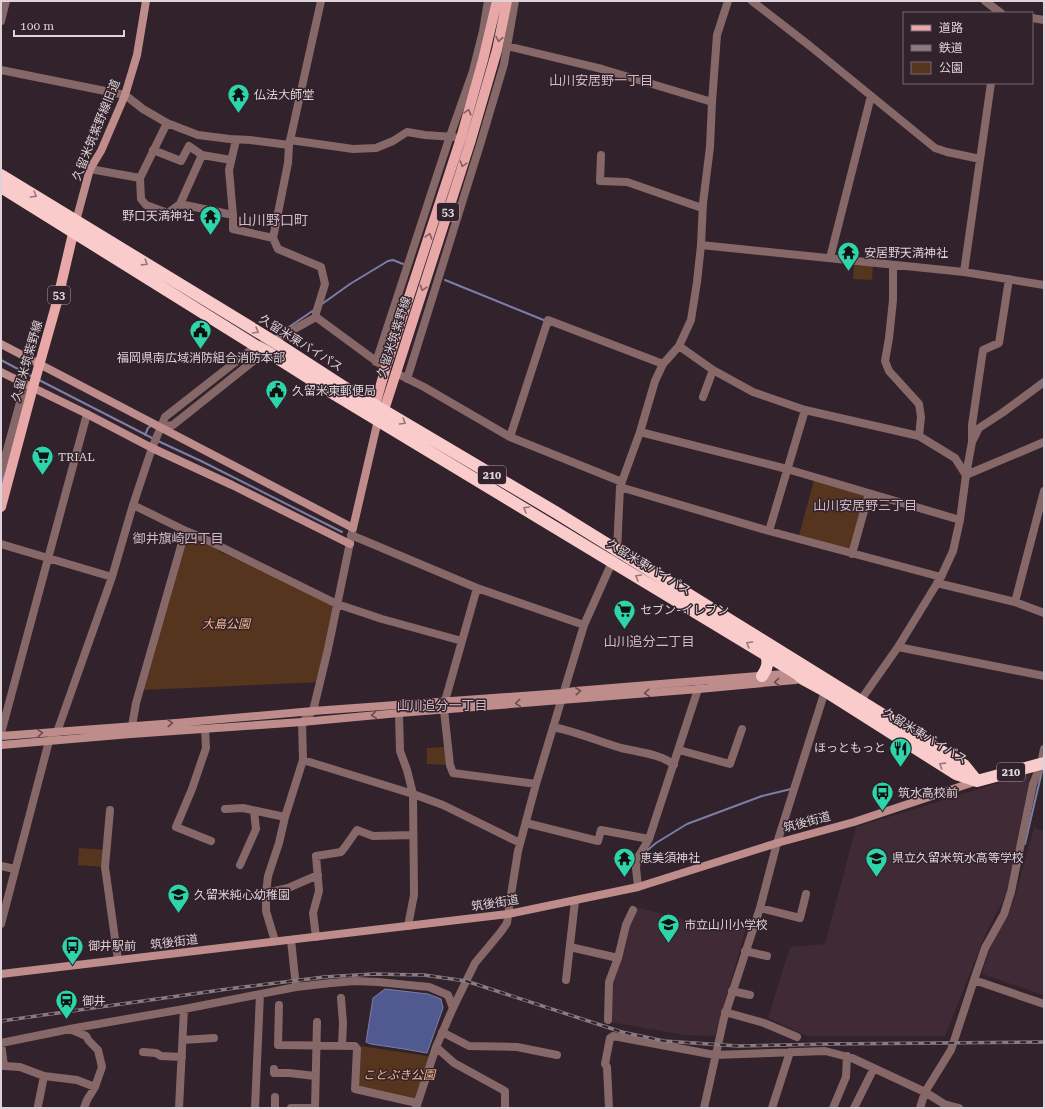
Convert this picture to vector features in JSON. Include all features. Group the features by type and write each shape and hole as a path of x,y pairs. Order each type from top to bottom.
{"highway":[{"name":"久留米東バイパス","path":"1,175 76,221 265,346 334,394 379,412 857,705 956,774 977,781"},
{"name":"久留米東バイパス","path":"1,187 73,233 265,346"},
{"name":"久留米東バイパス","path":"615,556 766,655 805,673 825,691 857,705"},
{"path":"762,676 768,665 766,655"},
{"name":"210","path":"977,781 1042,764"}],"main road":[{"name":"久留米筑紫野線","path":"379,412 386,367 471,142 484,60 497,1"},
{"name":"久留米筑紫野線","path":"379,412 396,373 471,142 497,50 506,1"},
{"name":"久留米筑紫野線","path":"1,507 29,386 39,366 57,302 76,221"}],"street":[{"path":"1,21 6,1"},
{"name":"久留米筑紫野線旧道","path":"76,221 90,168 101,151 125,95 137,55 146,1"},
{"path":"316,317 325,284 321,267 278,249 274,238 288,163 289,142 321,1"},
{"path":"376,362 450,136 473,71 483,31 488,1"},
{"path":"407,379 471,142 504,64 515,1"},
{"path":"280,1005 278,1045 355,1046 355,1089 417,1106 442,1032 475,963 508,923 508,914 520,842 536,784 584,625 615,556 621,484 640,432 655,381 663,364 679,346 691,320 697,282 701,245 702,208 710,147 717,35 728,1"},
{"path":"752,1 810,46 935,148 980,159"},
{"path":"985,1 1000,12"},
{"path":"1033,18 1044,20"},
{"path":"507,46 602,70 712,102"},
{"path":"1,70 125,95 144,110 166,123 198,135 236,140 289,142 353,149 376,148 393,141 407,132 425,135 450,136 471,142"},
{"path":"964,272 991,84"},
{"path":"830,258 871,96"},
{"path":"166,123 140,178 141,199 146,204 168,213 180,204 202,155"},
{"path":"236,140 229,170 233,229 274,238"},
{"path":"154,150 181,161 189,146 202,155 231,160"},
{"path":"601,155 600,181 627,182 702,208"},
{"path":"90,168 140,178"},
{"path":"180,204 233,215"},
{"path":"701,245 964,272 1044,285"},
{"path":"893,265 893,300 885,361 889,371 919,404 921,417 919,436"},
{"path":"857,705 898,647 939,580 953,551 960,520 972,442 972,425 983,350 1000,343 1009,279"},
{"path":"316,317 376,362 386,367"},
{"path":"1,924 49,741 56,732 112,577 133,505 152,448 165,417 265,346 316,317"},
{"path":"510,437 548,320 663,364"},
{"path":"1,344 39,366 161,427 351,536"},
{"path":"161,427 173,425 265,346"},
{"path":"679,346 713,370 753,392 805,410 919,436 955,458 966,475"},
{"path":"703,397 713,370"},
{"path":"1,372 152,448 232,485 477,588 584,625"},
{"path":"396,373 424,387 510,437 621,484 769,531 1015,602 1044,613"},
{"path":"972,442 979,428 1044,382"},
{"path":"1,472 29,386"},
{"path":"769,531 805,410"},
{"path":"275,942 266,911 268,876 303,760 302,722 313,711 328,649 351,536 379,412"},
{"path":"87,414 1,735 56,732 313,711 445,705 562,696 699,689 805,673"},
{"path":"640,432 787,469 960,520"},
{"path":"966,475 1044,442"},
{"path":"1015,602 1044,491"},
{"path":"852,554 869,493"},
{"path":"133,505 337,604 462,641"},
{"path":"132,726 136,703 186,532"},
{"path":"1,544 112,577"},
{"path":"477,588 445,705 450,765 453,773 536,784"},
{"path":"898,647 1044,676"},
{"path":"562,696 583,690 805,673"},
{"path":"638,886 636,868 638,859 649,838 701,681"},
{"path":"704,1108 725,1012 760,908 777,843 825,691"},
{"path":"1,745 205,728 302,722 399,713 445,705"},
{"path":"399,713 400,751 407,770 413,794 414,895 408,926"},
{"path":"553,727 567,730 621,748 667,760 674,765"},
{"path":"205,728 206,748 192,789 176,827 211,841"},
{"path":"679,750 730,764 742,729"},
{"path":"920,1108 925,1092 951,1050 986,948 1004,914 1012,892 1033,784 1042,764 1044,750"},
{"path":"303,760 413,794 443,805 520,842"},
{"name":"筑後街道","path":"1,974 508,914 575,901 638,886 777,843 854,822 977,781"},
{"path":"225,809 243,808 285,818"},
{"path":"110,810 105,867 118,960"},
{"path":"240,865 256,829 254,811"},
{"path":"526,823 598,841 601,830 649,838"},
{"path":"316,937 313,913 319,891 316,856 341,852 356,830 373,836 413,835"},
{"path":"1,866 15,869"},
{"path":"266,893 288,888 318,876"},
{"path":"760,908 800,918 806,894"},
{"path":"566,980 575,901"},
{"path":"608,1020 609,982 618,958 626,925 633,910"},
{"path":"291,940 296,987"},
{"path":"570,947 618,958"},
{"path":"745,951 767,956"},
{"path":"974,980 1044,1004"},
{"path":"95,1087 77,1080 44,1076 20,1066 4,1066 1,1043 296,987 355,981 429,987 448,995 453,1008"},
{"path":"732,991 750,995"},
{"path":"255,1108 260,994"},
{"path":"341,998 343,1023 342,1045"},
{"path":"179,1108 184,1009"},
{"path":"725,1012 764,1022 797,1037"},
{"path":"291,1108 315,1108 317,1022"},
{"path":"70,1029 86,1036 98,1050 102,1067 95,1087 84,1108"},
{"path":"442,1032 469,1046 517,1047 557,1055"},
{"path":"609,1108 607,1067 604,1064 610,1038 613,1036 715,1055 825,1050 847,1056 925,1092 944,1104 959,1108"},
{"path":"183,1040 214,1038"},
{"path":"436,1047 454,1063 504,1091 505,1108"},
{"path":"144,1052 156,1053 161,1056 182,1057"},
{"path":"772,1108 790,1052"},
{"path":"833,1108 846,1077 847,1056"},
{"path":"854,1108 874,1068"},
{"path":"274,1070 274,1073 315,1076"},
{"path":"38,1106 44,1076"},
{"path":"274,1108 275,1097"}],"shaded area":[{"path":"1031,773 1006,895 987,931 945,1036 807,1036 768,1018 790,947 825,944 856,827"},
{"path":"1034,827 1044,832 1044,995 982,974 988,952 1013,903"},
{"path":"635,907 708,926 710,920 714,924 720,926 746,929 715,1036 685,1035 610,1022 609,982"}],"green space":[{"path":"854,261 873,263 872,280 853,279"},
{"path":"815,477 869,493 852,554 798,539"},
{"name":"大島公園","path":"186,531 201,537 220,552 337,604 321,682 141,690"},
{"path":"448,747 450,765 427,764 427,748"},
{"path":"79,848 107,850 105,867 78,865"},
{"name":"ことぶき公園","path":"361,1046 433,1057 417,1103 355,1089 357,1049"}],"water":[{"path":"385,989 428,994 441,999 443,1008 427,1053 366,1042 373,998"}],"waterway":[{"path":"322,304 350,284 388,261 393,260 403,264"},
{"path":"445,280 546,321"},
{"path":"283,331 314,310"},
{"path":"1,360 33,377"},
{"path":"39,380 154,439"},
{"path":"145,435 148,428 151,426"},
{"path":"158,441 342,532"},
{"path":"1,485 4,473"},
{"path":"1025,844 1042,771"},
{"path":"644,853 656,843 687,824 762,796 791,789"}],"railway":[{"path":"1,1021 324,977 373,974 424,975 466,981 622,1032 664,1041 738,1046 1044,1042"}],"place":[{"name":"仏法大師堂","path":"239,114"},
{"name":"野口天満神社","path":"210,236"},
{"name":"安居野天満神社","path":"848,272"},
{"name":"福岡県南広域消防組合消防本部","path":"201,350"},
{"name":"久留米東郵便局","path":"277,410"},
{"name":"TRIAL","path":"42,476"},
{"name":"セブン-イレブン","path":"624,630"},
{"name":"ほっともっと","path":"901,768"},
{"name":"筑水高校前","path":"883,812"},
{"name":"恵美須神社","path":"625,878"},
{"name":"県立久留米筑水高等学校","path":"877,878"},
{"name":"久留米純心幼稚園","path":"179,914"},
{"name":"市立山川小学校","path":"668,944"},
{"name":"御井駅前","path":"73,966"},
{"name":"御井","path":"66,1020"}],"district":[{"name":"山川安居野一丁目","path":"601,80"},
{"name":"山川野口町","path":"273,220"},
{"name":"山川安居野三丁目","path":"865,505"},
{"name":"御井旗崎四丁目","path":"178,538"},
{"name":"山川追分二丁目","path":"649,641"},
{"name":"山川追分一丁目","path":"442,705"}]}
